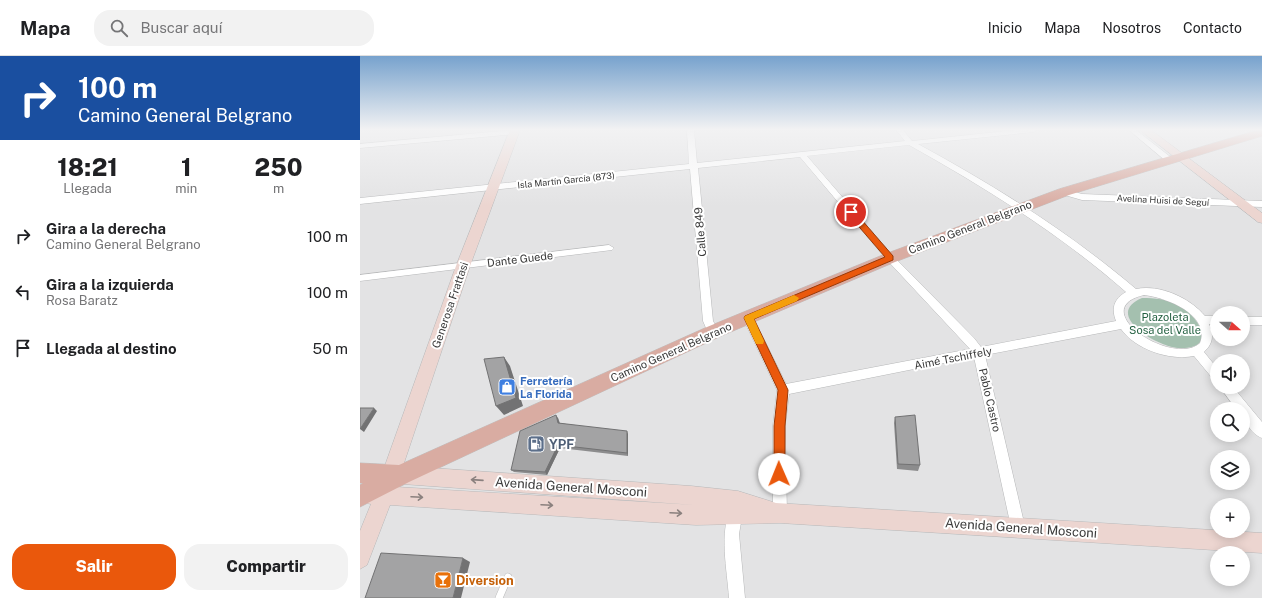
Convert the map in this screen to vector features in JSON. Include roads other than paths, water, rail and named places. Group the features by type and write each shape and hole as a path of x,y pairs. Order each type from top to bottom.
{"main road":[{"name":"Generosa Frattasi","path":"360,558 376,485 463,266 505,155"},
{"name":"Camino General Belgrano","path":"376,485 713,332 890,258 1064,192 1180,155"},
{"path":"1174,157 1262,219"},
{"name":"Avenida General Mosconi","path":"376,485 696,514 736,508"},
{"name":"Avenida General Mosconi","path":"376,485 683,495 736,508 780,513 1262,543"}],"street":[{"name":"Calle 849","path":"693,155 708,321 713,332"},
{"name":"Isla Martín García (873)","path":"360,201 799,155"},
{"name":"Pablo Castro","path":"802,155 890,258 970,341 979,353 1018,527"},
{"path":"931,155 1022,208 1110,272 1133,292"},
{"name":"Avelina Huisi de Seguí","path":"1064,192 1082,197 1262,204"},
{"name":"Dante Guede","path":"360,278 609,248"},
{"path":"1133,292 1150,292 1170,296 1194,311 1202,320 1207,327 1208,334 1207,341 1203,347 1196,351 1185,353 1171,352 1143,342 1131,334 1123,324 1118,314 1118,304 1123,297 1133,292"},
{"path":"748,318 783,390 779,432 780,513"},
{"path":"1202,320 1210,320"},
{"path":"1250,321 1262,321"},
{"name":"Aimé Tschiffely","path":"783,390 1123,324"},
{"path":"1196,351 1210,368"},
{"path":"1232,394 1262,432"},
{"path":"736,508 732,534 737,598"}],"lane":[{"path":"499,598 508,577"}],"place":[{"name":"Ferretería La Florida","path":"507,387"},
{"name":"YPF","path":"536,444"},
{"name":"Diversion","path":"443,580"}],"park label":[{"name":"Plazoleta Sosa del Valle","path":"1165,323"}]}
